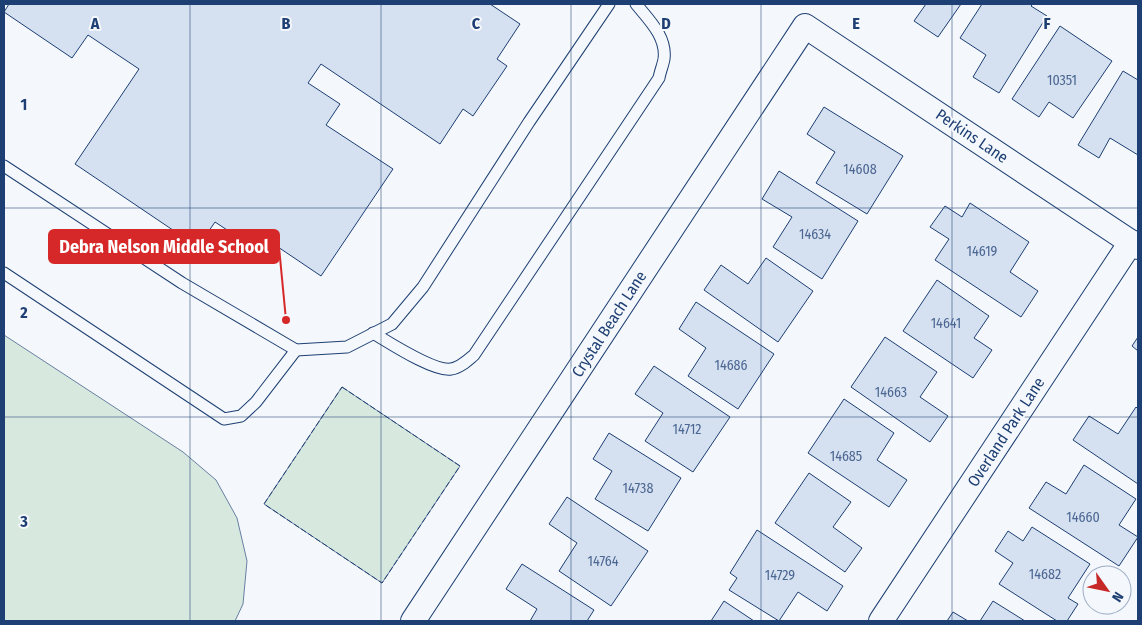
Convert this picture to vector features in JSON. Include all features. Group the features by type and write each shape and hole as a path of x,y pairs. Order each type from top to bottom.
{"street":[{"name":"Perkins Lane","path":"805,26 1135,244"},
{"name":"Crystal Beach Lane","path":"413,621 805,26"},
{"name":"Overland Park Lane","path":"881,621 1135,244"}],"lane":[{"path":"4,166 182,283 296,350 347,347 392,324 423,288 534,114 609,4"},
{"path":"373,334 436,367 451,369 474,355 658,78 664,59 664,46 657,30 636,4"},
{"path":"4,273 224,419 242,416 256,402 296,350"}],"shaded area":[{"path":"4,335 183,452 216,480 237,518 247,561 243,604 235,621 4,621"},
{"path":"342,387 460,466 382,583 264,504"}],"building":[{"path":"9,4 490,4 520,24 497,59 507,66 473,116 463,109 440,144 321,64 308,83 340,104 326,125 393,169 321,276 278,247 271,259 215,222 198,247 75,164 139,69 88,35 72,58 4,12"},
{"path":"926,4 961,4 938,37 914,21"},
{"path":"982,4 1033,4 1031,6 1047,16 999,93 973,77 986,55 960,38"},
{"path":"1060,26 1112,61 1073,118 1049,102 1039,117 1012,99"},
{"path":"1123,71 1138,80 1138,155 1110,138 1099,158 1078,145"},
{"path":"824,107 903,156 867,214 816,183 835,152 807,134"},
{"path":"779,171 858,221 822,279 773,247 792,217 762,199"},
{"path":"970,203 1029,242 1010,272 1038,291 1021,317 935,260 949,239 930,227 945,206 962,217"},
{"path":"766,258 813,291 778,342 704,290 721,265 748,284"},
{"path":"937,280 989,316 974,338 992,350 973,378 903,331"},
{"path":"696,302 774,354 738,409 688,376 706,348 679,329"},
{"path":"885,337 937,372 920,397 948,416 930,442 851,387"},
{"path":"1138,337 1138,351 1132,346"},
{"path":"654,366 730,417 693,472 645,441 663,413 635,394"},
{"path":"844,399 894,433 877,460 907,480 889,507 808,453"},
{"path":"1136,407 1138,409 1138,484 1073,440 1089,416 1118,434"},
{"path":"609,433 681,478 648,531 595,499 612,471 593,459"},
{"path":"1084,465 1136,499 1119,525 1138,537 1120,565 1029,508 1046,482 1066,494"},
{"path":"809,473 851,502 833,527 862,548 845,572 775,523"},
{"path":"567,497 648,551 611,606 559,571 577,543 549,524"},
{"path":"1032,527 1090,564 1082,565 1082,576 1068,598 1078,604 1067,621 1057,621 999,584 1013,563 995,551 1008,531 1023,541"},
{"path":"757,530 843,586 827,611 798,592 779,621 729,590 737,578 730,573"},
{"path":"522,564 594,610 587,621 530,621 537,609 506,589"},
{"path":"724,601 754,621 711,621"},
{"path":"993,601 1025,621 980,621"},
{"path":"953,612 968,621 947,621"}],"fence":[{"path":"342,387 460,466 382,583 264,504 342,387"}],"place":[{"name":"Debra Nelson Middle School","path":"286,320"}]}
